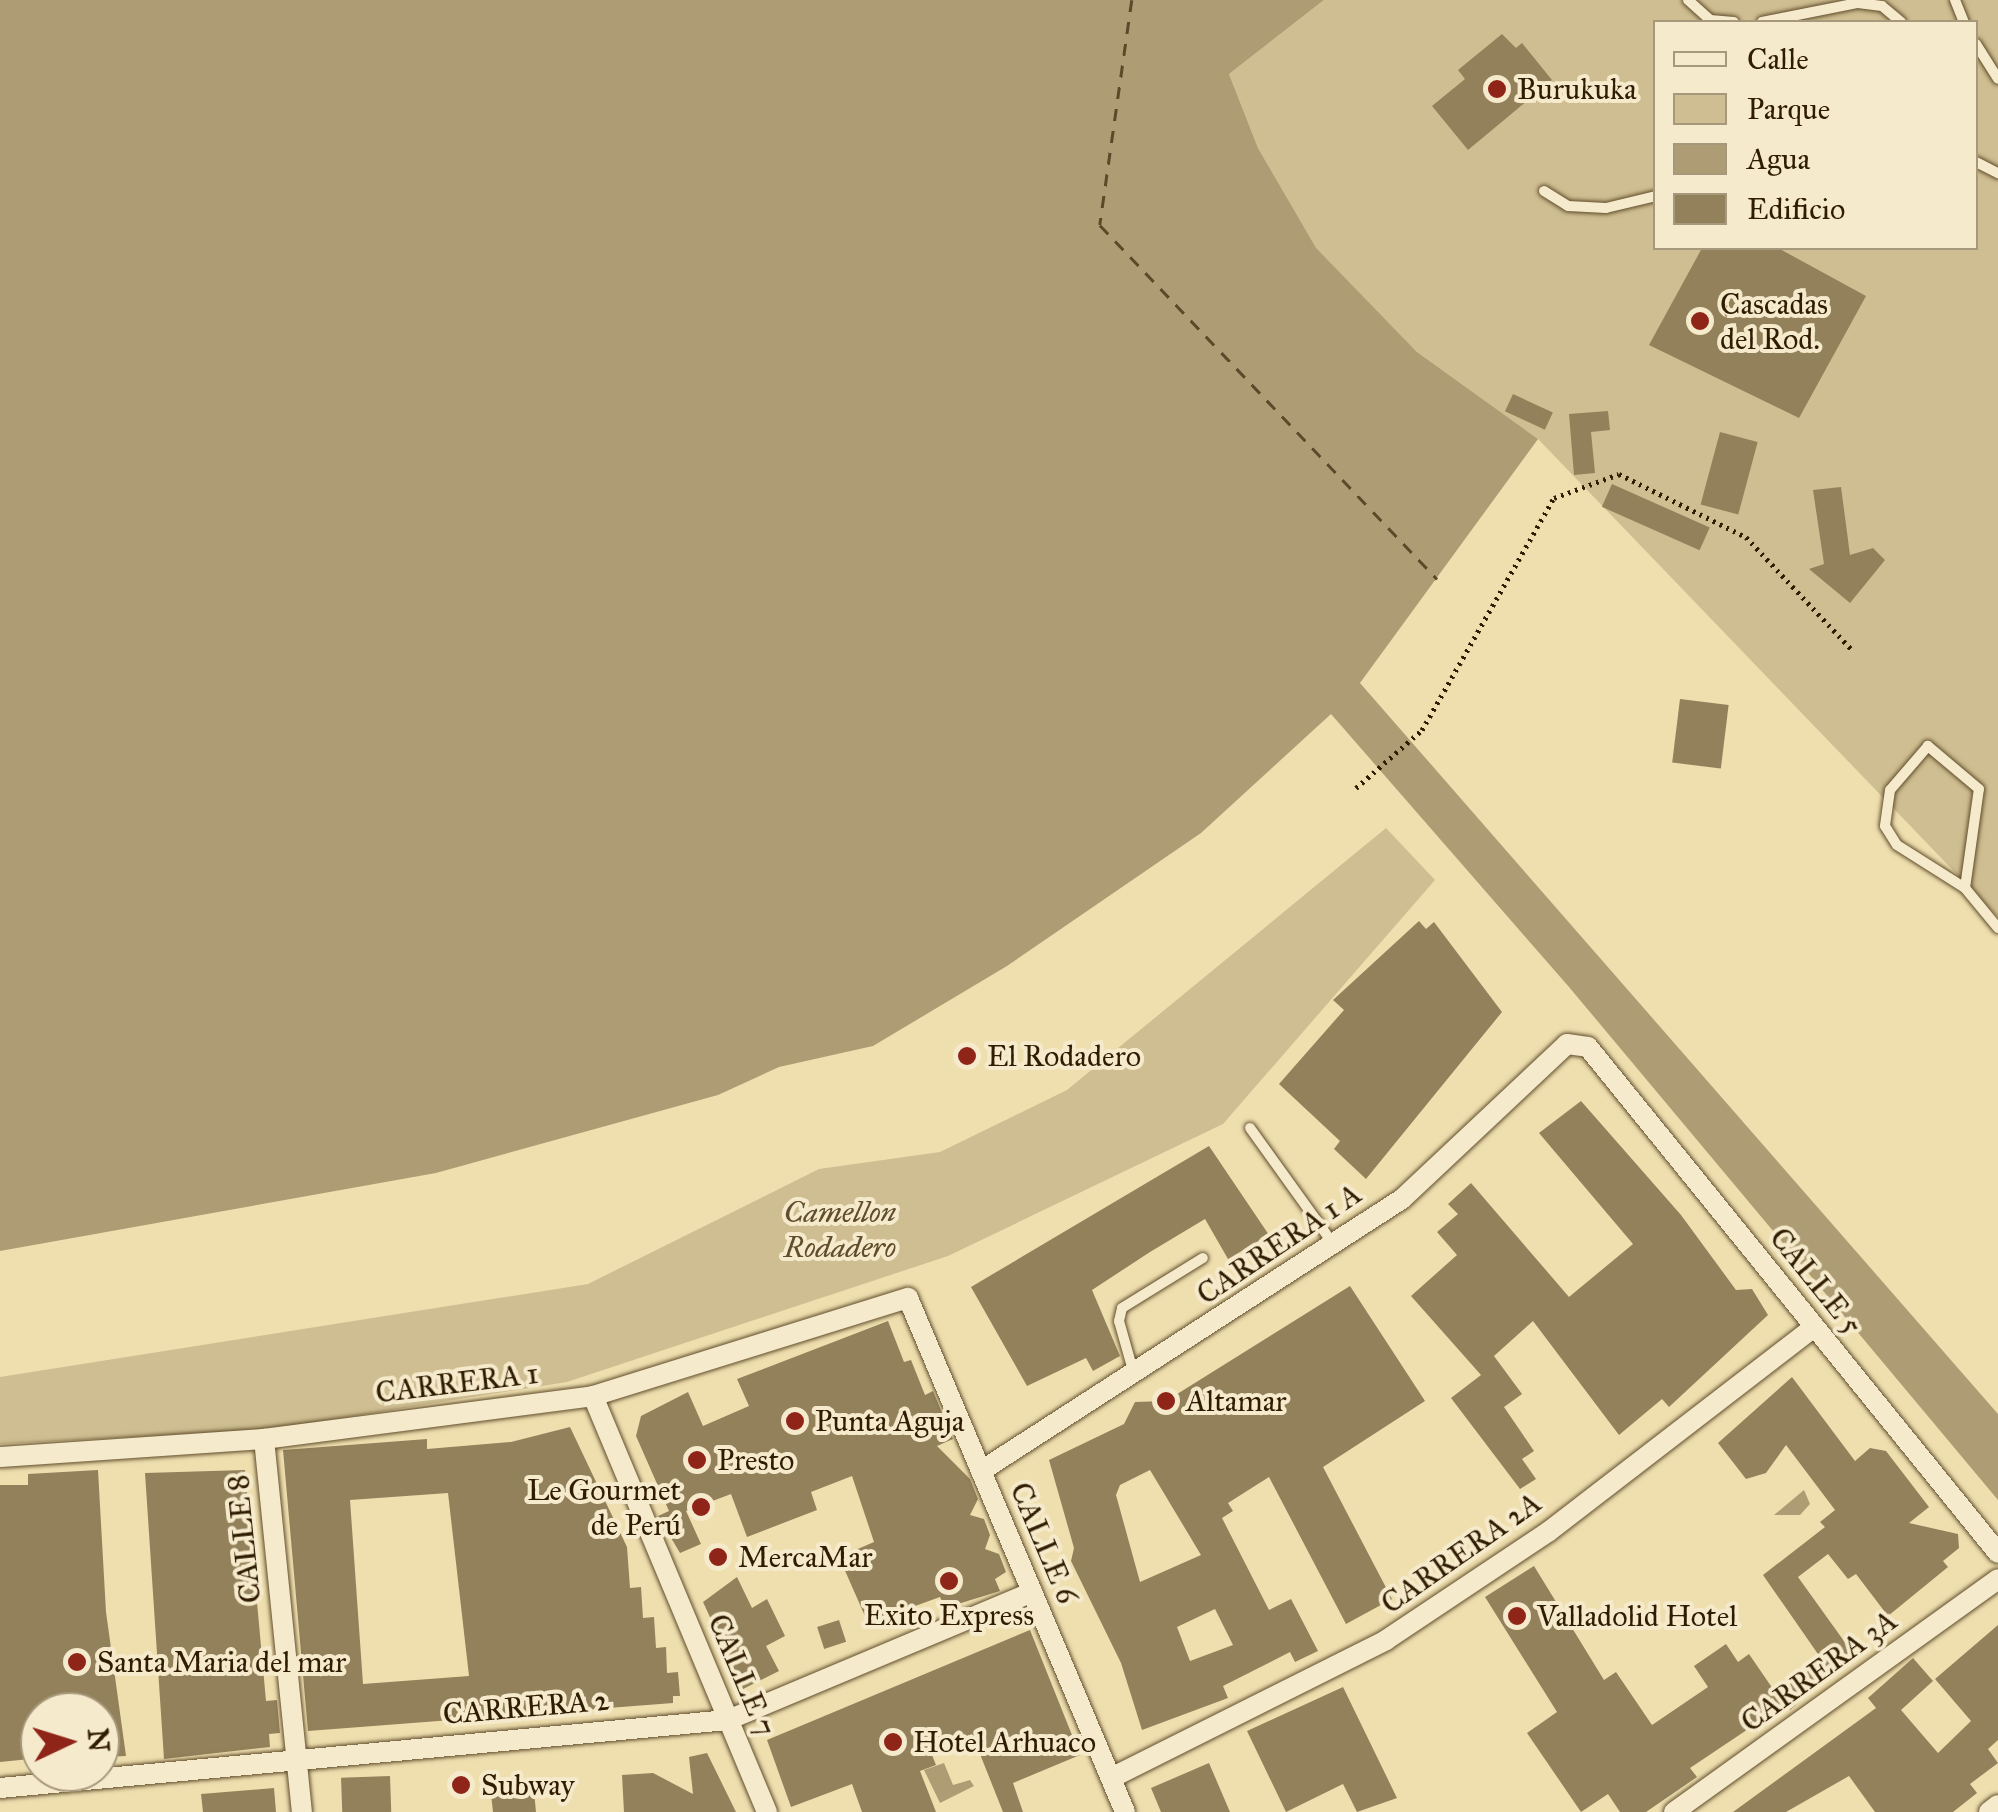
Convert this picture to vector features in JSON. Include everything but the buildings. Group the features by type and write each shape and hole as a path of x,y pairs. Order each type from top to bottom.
{"street":[{"name":"CARRERA 1 A","path":"981,1471 1334,1246 1402,1198 1548,1056 1567,1044 1588,1048"},
{"name":"CALLE 5","path":"1588,1048 1998,1553"},
{"name":"CARRERA 1","path":"0,1457 264,1439 593,1396 908,1298"},
{"name":"CALLE 6","path":"908,1298 1126,1812"},
{"name":"CARRERA 2A","path":"1111,1778 1386,1640 1548,1532 1814,1327"},
{"name":"CALLE 7","path":"593,1396 767,1812"},
{"name":"CALLE 8","path":"264,1439 302,1812"},
{"name":"CARRERA 3A","path":"1674,1812 1998,1580"},
{"name":"CARRERA 2","path":"0,1788 296,1757 728,1720 1032,1592"},
{"path":"1989,1812 1998,1805"}],"lane":[{"path":"1688,0 1710,20"},
{"path":"1772,20 1858,3 1882,6 1899,20"},
{"path":"1978,47 1998,79"},
{"path":"1544,192 1568,206 1606,208 1653,197"},
{"path":"1965,888 1979,789 1928,746 1890,790 1885,826 1897,846 1965,888 1998,928"},
{"path":"1250,1128 1334,1246"},
{"path":"1134,1374 1119,1321 1122,1308 1204,1258"}],"path":[{"path":"1356,788 1422,730 1554,498 1619,474 1746,537 1852,650"}],"green space":[{"path":"1324,0 1998,0 1998,917 1538,439 1417,352 1315,248 1258,148 1229,74"},
{"name":"Camellon Rodadero","path":"1386,828 1435,880 1223,1124 948,1256 567,1382 267,1430 0,1444 0,1377 588,1284 819,1169 940,1152 1067,1090"}],"water":[{"path":"0,0 1324,0 1229,74 1258,148 1316,248 1417,352 1538,439 1360,683 1998,1414 1998,1500 1569,987 1331,714 1201,833 1007,966 873,1046 779,1067 718,1095 436,1173 0,1251"},
{"path":"1804,1490 1810,1504 1800,1515 1774,1515"},
{"path":"944,1763 953,1785 970,1780 974,1786 940,1803 924,1770"}],"ferry route":[{"path":"1132,0 1100,225 1437,579"}],"place":[{"name":"Burukuka","path":"1497,89"},
{"name":"Cascadas del Rod.","path":"1700,321"},
{"name":"El Rodadero","path":"967,1056"},
{"name":"Altamar","path":"1166,1401"},
{"name":"Punta Aguja","path":"795,1421"},
{"name":"Presto","path":"697,1460"},
{"name":"Le Gourmet de Perú","path":"701,1507"},
{"name":"MercaMar","path":"718,1557"},
{"name":"Exito Express","path":"949,1581"},
{"name":"Valladolid Hotel","path":"1517,1616"},
{"name":"Santa Maria del mar","path":"77,1662"},
{"name":"Hotel Arhuaco","path":"893,1742"},
{"name":"Subway","path":"461,1785"}]}
